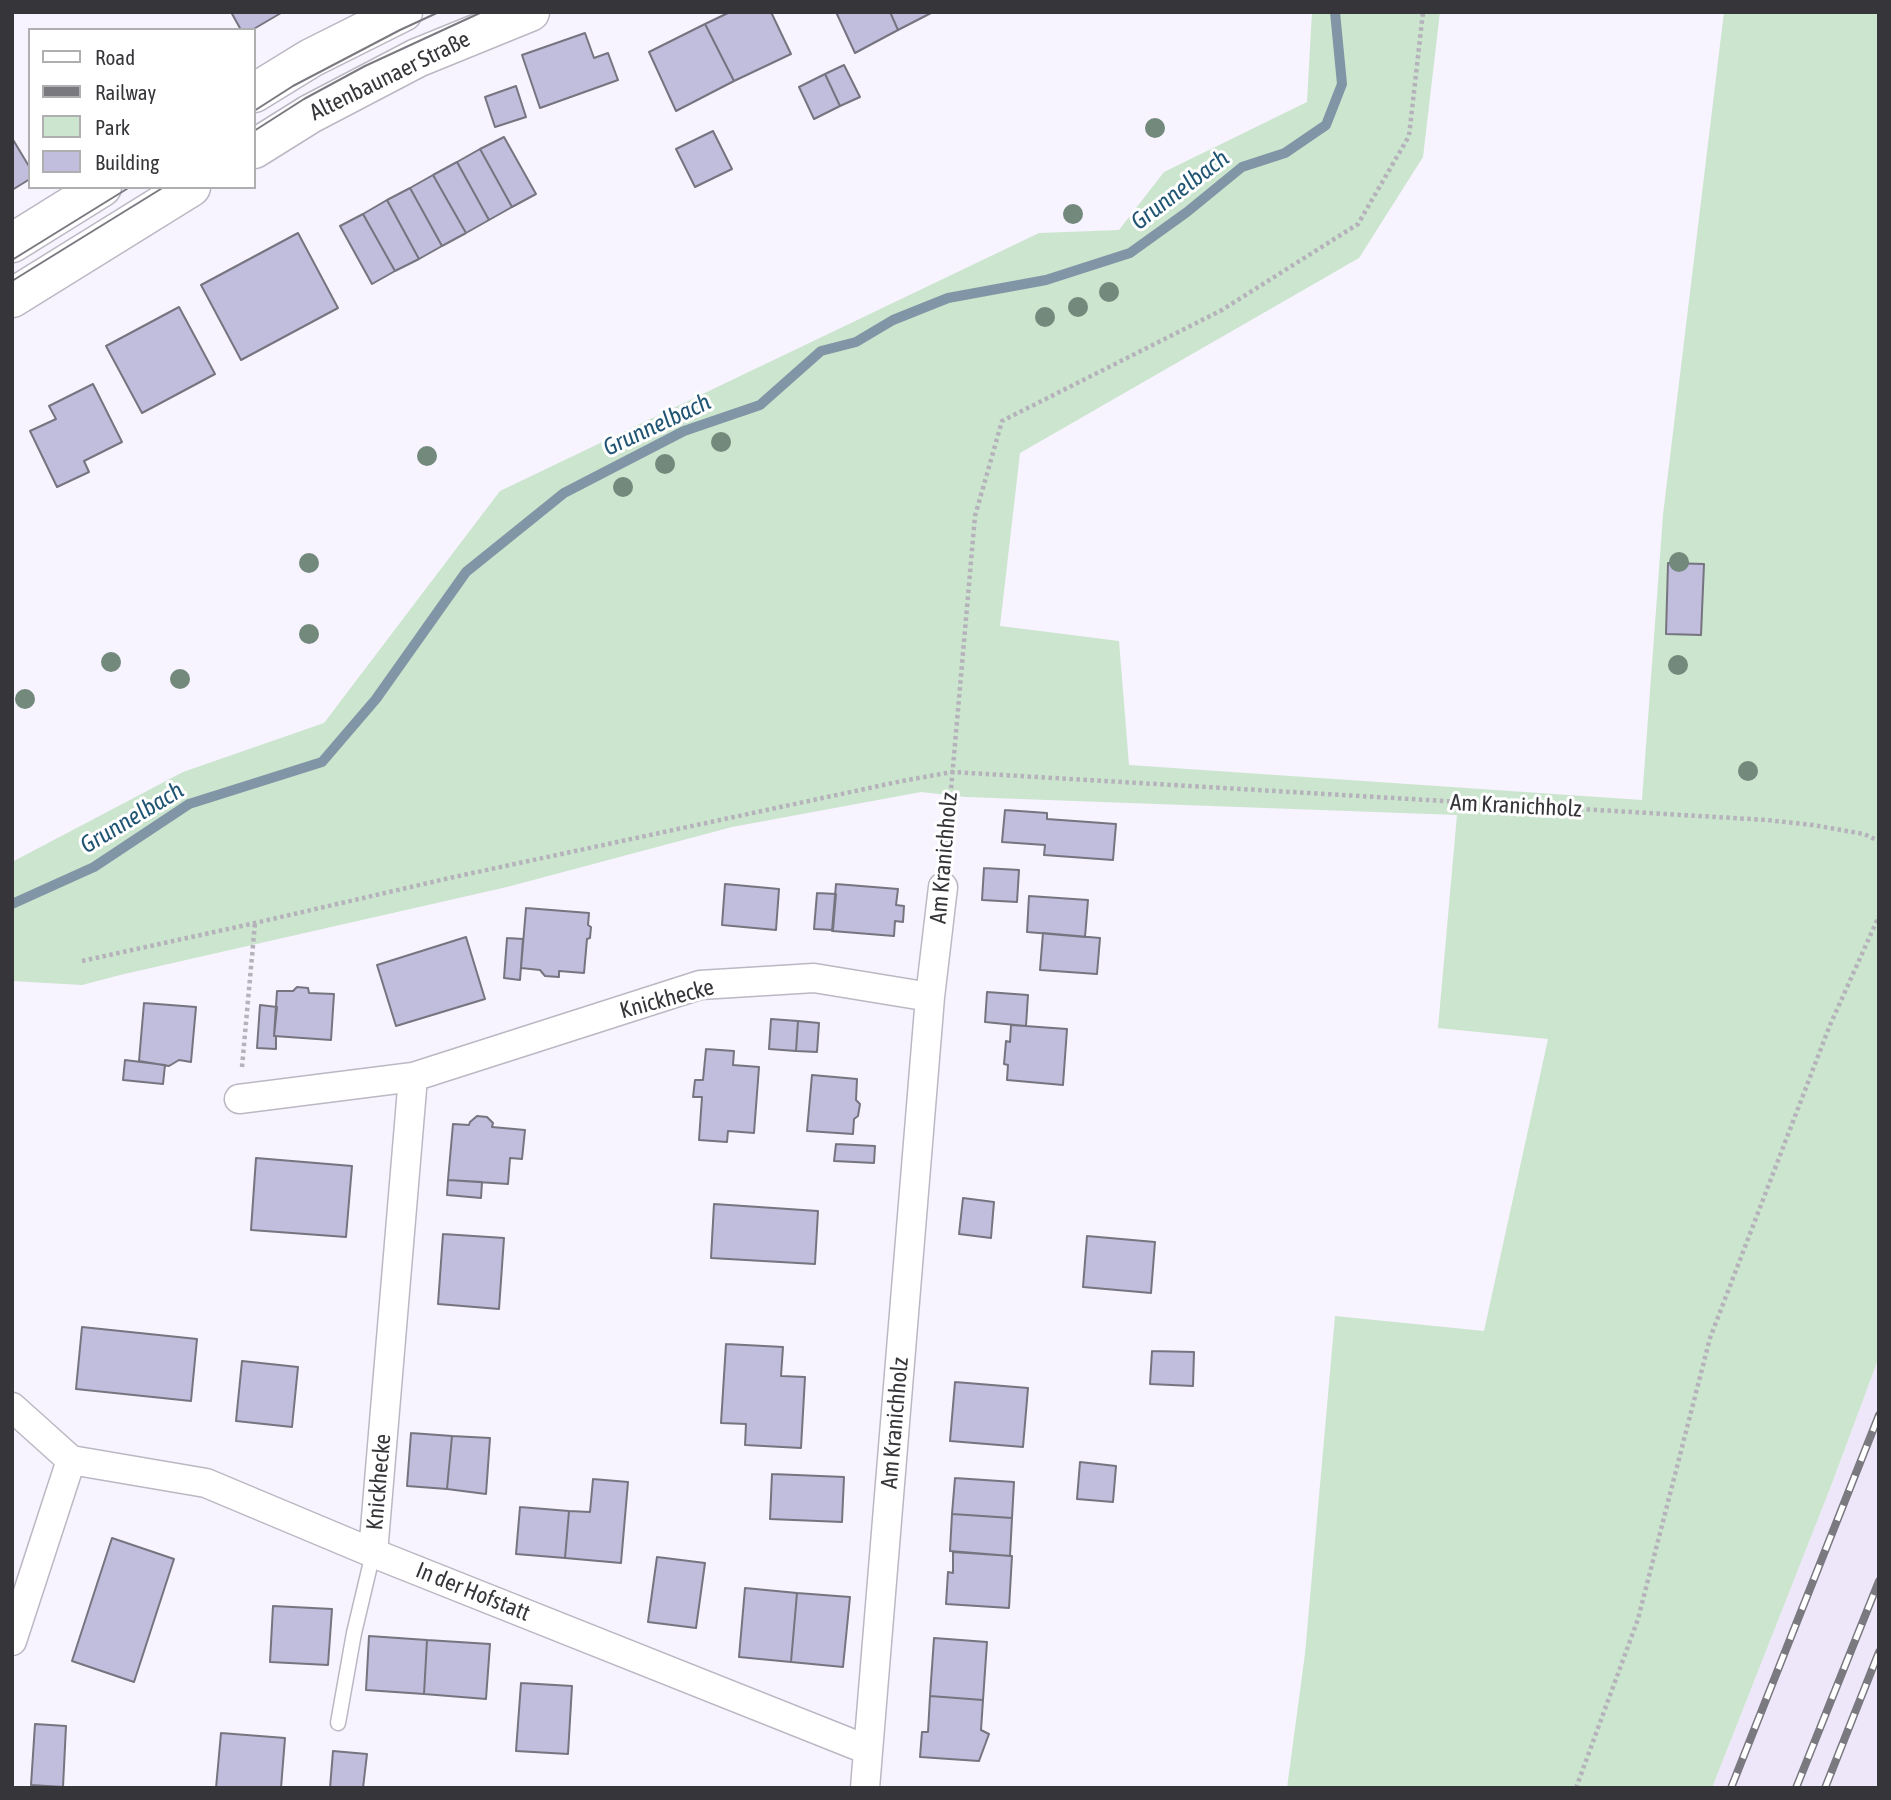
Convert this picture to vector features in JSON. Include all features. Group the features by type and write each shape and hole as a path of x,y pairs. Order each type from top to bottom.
{"main road":[{"path":"256,92 311,58 403,12"},
{"name":"Altenbaunaer Straße","path":"256,148 310,114 417,58 530,12"},
{"path":"12,243 99,189"},
{"path":"12,298 188,189"}],"street":[{"name":"Am Kranichholz","path":"865,1788 930,997 943,887"},
{"name":"Knickhecke","path":"239,1099 413,1077 700,985 814,978 930,997"},
{"name":"Knickhecke","path":"373,1553 413,1077"},
{"path":"12,1408 71,1460 12,1641"},
{"name":"In der Hofstatt","path":"71,1460 206,1483 373,1553 868,1750"}],"lane":[{"path":"338,1723 354,1633 373,1553"}],"path":[{"path":"82,961 454,877 902,780 952,772 975,516 1002,421 1222,310 1358,224 1409,136 1423,12"},
{"name":"Am Kranichholz","path":"943,887 952,772 1767,820 1864,834 1879,841"},
{"path":"1576,1788 1638,1619 1710,1338 1830,1025 1879,916"},
{"path":"239,1099 255,923"}],"shaded area":[{"path":"1879,1357 1879,1788 1712,1788 1831,1486"}],"green space":[{"path":"1312,12 1440,12 1423,157 1359,258 1020,453 1000,626 1119,641 1129,765 1642,800 1663,515 1724,12 1879,12 1879,1357 1712,1788 1287,1788 1305,1654 1335,1316 1484,1331 1548,1039 1438,1028 1457,815 966,797 921,792 732,827 507,887 82,985 12,981 12,862 183,772 324,723 500,491 1039,233 1119,230 1164,172 1307,102"}],"building":[{"path":"231,12 281,12 255,28 240,28"},
{"path":"730,12 771,12 791,54 734,81 705,24"},
{"path":"836,12 890,12 898,30 855,53"},
{"path":"890,12 933,12 898,30"},
{"path":"705,24 734,81 676,111 649,52"},
{"path":"585,33 594,58 608,53 618,80 540,108 522,55"},
{"path":"844,65 860,97 840,106 825,74"},
{"path":"825,74 840,106 814,119 799,87"},
{"path":"516,86 526,117 495,127 485,97"},
{"path":"713,131 732,169 695,187 676,149"},
{"path":"504,137 536,194 512,207 480,149"},
{"path":"12,138 28,165 28,180 12,190"},
{"path":"480,149 512,207 489,220 457,162"},
{"path":"457,162 489,220 466,233 433,175"},
{"path":"433,175 466,233 442,246 410,188"},
{"path":"410,188 442,246 419,259 387,200"},
{"path":"387,200 419,259 395,271 363,214"},
{"path":"363,214 395,271 372,284 340,226"},
{"path":"298,233 338,308 241,360 201,285"},
{"path":"179,307 215,374 142,413 106,346"},
{"path":"93,384 122,442 84,461 89,472 57,487 30,431 56,419 49,406"},
{"path":"1668,563 1704,564 1701,635 1666,634"},
{"path":"1005,810 1047,813 1047,819 1116,824 1113,860 1044,855 1045,845 1002,842"},
{"path":"984,868 1019,870 1017,902 982,900"},
{"path":"725,884 779,889 776,930 722,925"},
{"path":"836,884 898,889 896,905 904,906 903,922 895,921 894,936 832,931"},
{"path":"817,893 836,894 833,930 814,929"},
{"path":"1029,896 1088,900 1085,937 1027,932"},
{"path":"526,908 589,913 588,925 591,927 590,938 587,939 584,973 559,971 559,977 545,976 540,970 521,968"},
{"path":"1043,933 1100,938 1097,974 1040,970"},
{"path":"466,937 485,999 396,1026 377,965"},
{"path":"507,938 523,939 520,980 504,978"},
{"path":"297,987 308,988 309,993 334,994 331,1040 274,1036 277,991 293,991"},
{"path":"987,992 1028,995 1026,1026 985,1022"},
{"path":"144,1003 196,1007 191,1062 179,1060 169,1066 139,1061"},
{"path":"260,1005 277,1007 274,1036 276,1049 257,1048"},
{"path":"771,1019 798,1021 796,1051 769,1049"},
{"path":"798,1021 819,1023 817,1052 796,1051"},
{"path":"1011,1025 1067,1029 1063,1085 1007,1080 1008,1065 1004,1064"},
{"path":"706,1049 734,1051 733,1065 759,1067 754,1133 728,1131 727,1142 699,1140 702,1097 693,1097 695,1080 703,1080"},
{"path":"125,1060 165,1065 163,1084 123,1080"},
{"path":"812,1075 857,1079 856,1100 860,1104 858,1116 854,1119 853,1134 807,1131"},
{"path":"477,1116 487,1117 493,1123 492,1127 525,1130 522,1159 510,1158 508,1184 448,1180 453,1124 469,1125"},
{"path":"836,1144 875,1146 874,1163 834,1161"},
{"path":"256,1158 352,1166 346,1237 251,1230"},
{"path":"448,1180 482,1182 481,1198 447,1195"},
{"path":"963,1198 994,1202 991,1238 959,1234"},
{"path":"714,1204 818,1211 815,1264 711,1258"},
{"path":"443,1234 504,1238 499,1309 438,1304"},
{"path":"1087,1236 1155,1242 1151,1293 1083,1287"},
{"path":"82,1327 197,1339 191,1401 76,1389"},
{"path":"726,1344 783,1347 781,1376 805,1377 801,1448 745,1445 746,1424 721,1423"},
{"path":"1152,1351 1194,1352 1193,1386 1150,1384"},
{"path":"242,1361 298,1367 292,1427 236,1421"},
{"path":"955,1382 1028,1388 1023,1447 950,1441"},
{"path":"411,1433 452,1436 447,1489 407,1486"},
{"path":"452,1436 490,1438 486,1494 447,1489"},
{"path":"1080,1462 1116,1466 1113,1502 1077,1499"},
{"path":"772,1474 844,1477 842,1522 770,1519"},
{"path":"955,1478 1014,1482 1012,1518 952,1514"},
{"path":"593,1479 628,1482 621,1563 565,1558 569,1511 590,1512"},
{"path":"520,1507 569,1511 565,1558 516,1554"},
{"path":"952,1514 1012,1518 1010,1556 950,1551"},
{"path":"112,1538 174,1559 134,1682 72,1661"},
{"path":"953,1552 1012,1556 1009,1608 946,1604 948,1572 953,1573"},
{"path":"657,1557 705,1563 696,1628 648,1622"},
{"path":"745,1588 797,1593 791,1662 739,1657"},
{"path":"797,1593 850,1597 843,1667 791,1662"},
{"path":"273,1606 332,1609 328,1665 270,1662"},
{"path":"369,1636 427,1640 424,1694 366,1690"},
{"path":"934,1638 987,1642 983,1700 930,1696"},
{"path":"427,1640 490,1644 486,1699 424,1694"},
{"path":"521,1683 572,1686 568,1754 516,1751"},
{"path":"930,1696 983,1700 981,1730 989,1734 979,1761 920,1757 922,1732 928,1732"},
{"path":"35,1724 66,1726 63,1787 31,1785"},
{"path":"221,1733 285,1738 281,1788 216,1788"},
{"path":"333,1751 367,1754 363,1788 330,1788"}],"waterway":[{"name":"Grunnelbach","path":"12,904 94,867 189,804 322,762 376,699 466,572 564,493 684,431 760,405 821,351 856,342 893,320 948,298 1046,280 1130,253 1187,212 1242,167 1285,153 1326,125 1342,84 1335,12"}],"tram line":[{"path":"256,110 293,86 439,12"},
{"path":"256,130 304,99 365,66 482,12"},
{"path":"12,260 127,189"},
{"path":"12,281 161,189"}],"railway":[{"path":"1731,1788 1879,1415"},
{"path":"1796,1788 1879,1581"},
{"path":"1825,1788 1879,1652"}]}
